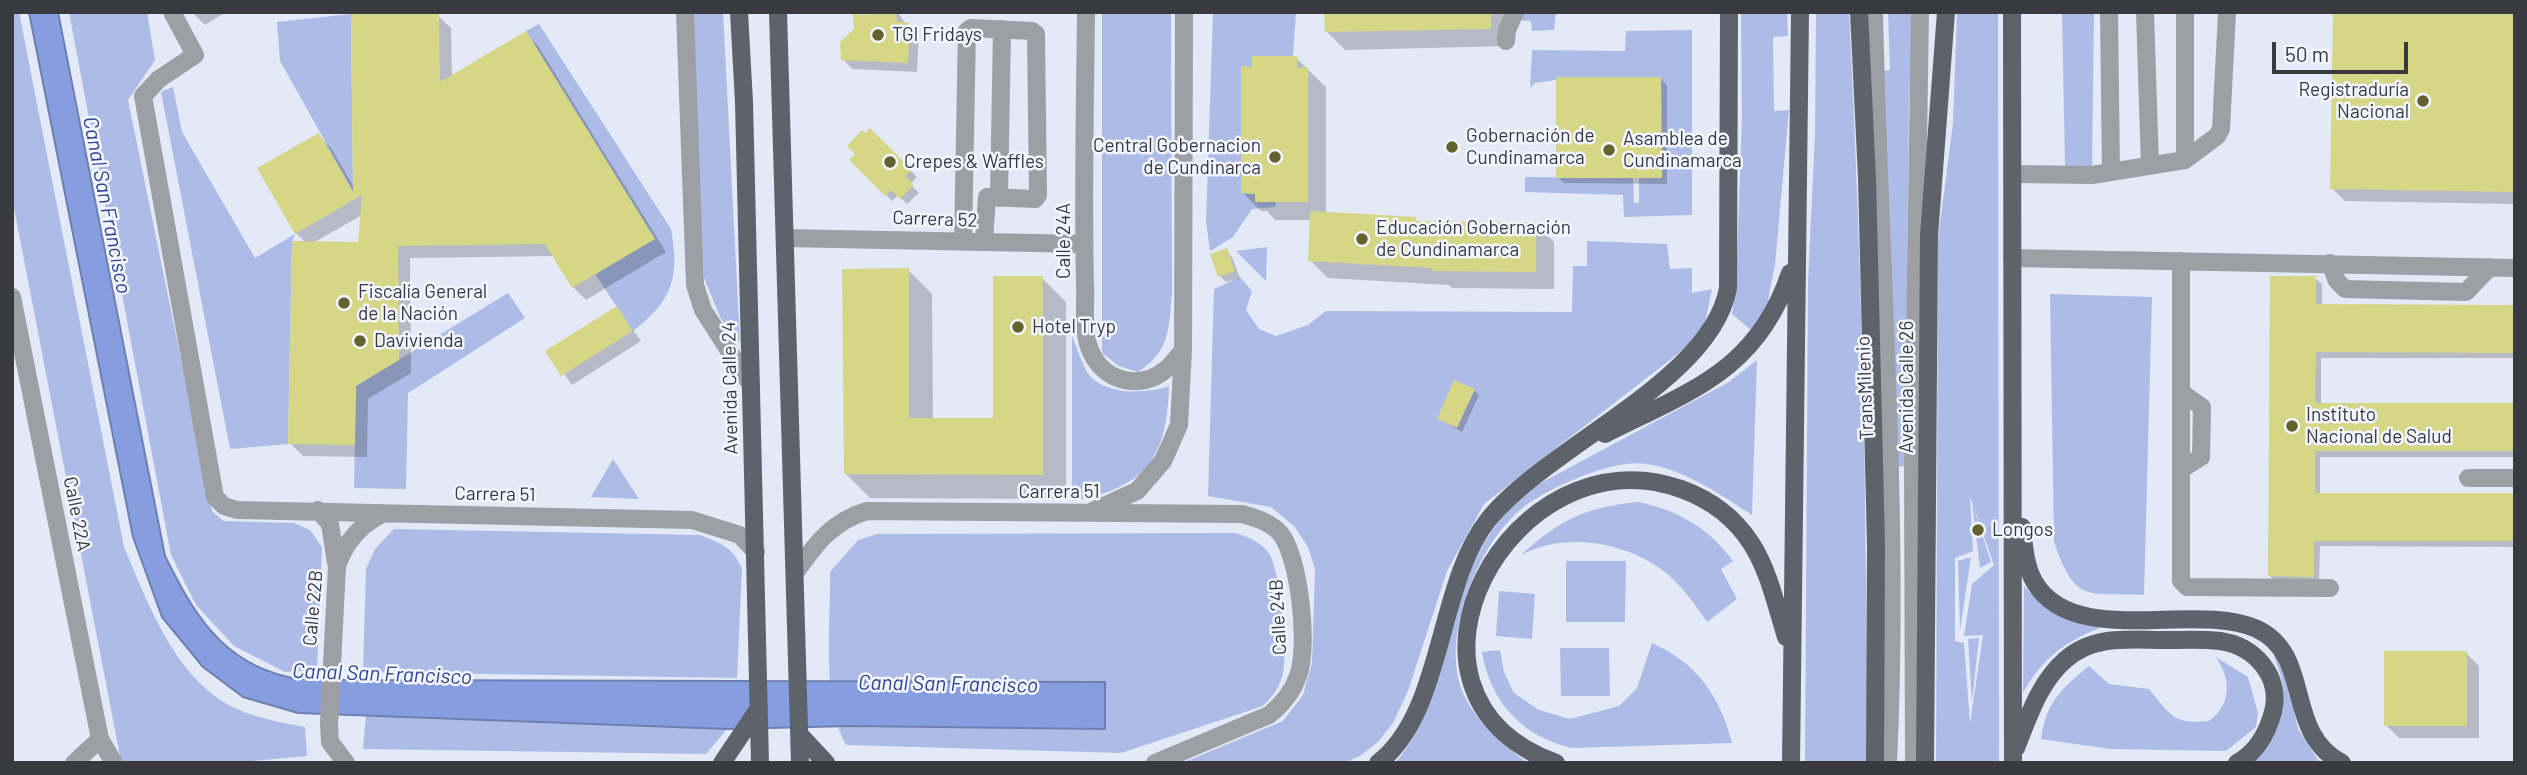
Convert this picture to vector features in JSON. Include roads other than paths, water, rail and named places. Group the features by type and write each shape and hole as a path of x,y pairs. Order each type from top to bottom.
{"main road":[{"name":"Avenida Calle 24","path":"739,12 744,102 760,763"},
{"path":"778,12 800,763"},
{"path":"1378,763 1407,730 1476,538 1496,510 1517,490 1674,371 1702,343 1721,315 1728,288 1729,12"},
{"path":"1791,763 1800,12"},
{"name":"Avenida Calle 26","path":"1859,12 1867,178 1876,545 1875,763"},
{"name":"Avenida Calle 26","path":"1925,763 1928,236 1946,12"},
{"path":"2012,12 2013,760"},
{"path":"1567,453 1710,381 1727,369 1755,340 1775,312 1795,258"},
{"path":"2013,470 2029,567 2043,593 2068,611 2092,617 2223,621 2259,630 2286,656 2311,735 2320,748 2342,763"},
{"path":"1556,763 1525,748 1494,724 1484,711 1470,678 1466,645 1470,611 1480,582 1495,555 1516,531 1543,508 1571,493 1600,483 1630,479 1662,482 1693,493 1716,506 1739,528 1759,557 1791,654"},
{"path":"2013,760 2044,684 2078,650 2117,639 2221,641 2242,647 2258,659 2273,684 2276,702 2263,739 2237,763"},
{"path":"722,763 759,708"},
{"path":"799,734 826,763"}],"street":[{"name":"Carrera 51","path":"172,12 195,55 159,79 143,96 215,497 224,506 237,510 692,520 740,535 755,552"},
{"path":"685,12 695,285 703,310 751,385"},
{"name":"Calle 24A","path":"1086,12 1084,244 1086,334 1090,351 1102,369 1121,381 1147,381 1165,371 1183,350"},
{"path":"1087,513 1137,491 1163,461 1179,425 1183,350 1184,12"},
{"path":"1506,41 1507,30 1515,12"},
{"name":"TransMilenio","path":"1874,12 1888,446 1891,704 1888,763"},
{"path":"1914,763 1913,469 1920,12"},
{"path":"2109,12 2111,172"},
{"path":"2146,12 2150,166"},
{"path":"2185,12 2185,160"},
{"path":"2012,174 2092,175 2185,160 2217,136 2221,129 2227,12"},
{"path":"963,241 967,32 971,28 1036,34 1038,195 1035,199 964,195"},
{"path":"984,242 993,198 1002,29"},
{"name":"Carrera 52","path":"785,238 1084,244"},
{"path":"2012,258 2515,268"},
{"path":"2181,261 2183,584 2330,589"},
{"path":"2330,263 2337,281 2346,289 2466,292 2490,267"},
{"name":"Calle 22A","path":"13,302 100,739 114,763"},
{"path":"2468,478 2515,478"},
{"path":"318,510 330,524 337,566"},
{"name":"Carrera 51","path":"795,573 819,539 840,522 867,511 1242,514 1264,521"},
{"name":"Calle 22B","path":"346,763 330,742 329,724 329,666 337,566 343,549 354,535 366,522 384,513"},
{"name":"Calle 24B","path":"1155,763 1269,715 1283,704 1293,689 1303,658 1298,570 1280,534 1264,521"},
{"path":"74,763 100,739"}],"water":[{"name":"Canal San Francisco","path":"29,12 58,12 165,556 199,615 227,647 244,660 288,677 316,680 1105,682 1105,729 851,726 727,729 298,713 243,697 203,667 162,617 133,537"}],"place":[{"name":"TGI Fridays","path":"878,35"},
{"name":"Registraduría Nacional","path":"2423,101"},
{"name":"Gobernación de Cundinamarca","path":"1452,147"},
{"name":"Asamblea de Cundinamarca","path":"1609,150"},
{"name":"Central Gobernacion de Cundinarca","path":"1275,157"},
{"name":"Crepes & Waffles","path":"890,162"},
{"name":"Educación Gobernación de Cundinamarca","path":"1362,239"},
{"name":"Fiscalía General de la Nación","path":"344,303"},
{"name":"Hotel Tryp","path":"1018,327"},
{"name":"Davivienda","path":"360,341"},
{"name":"Instituto Nacional de Salud","path":"2292,426"},
{"name":"Longos","path":"1978,530"}]}
